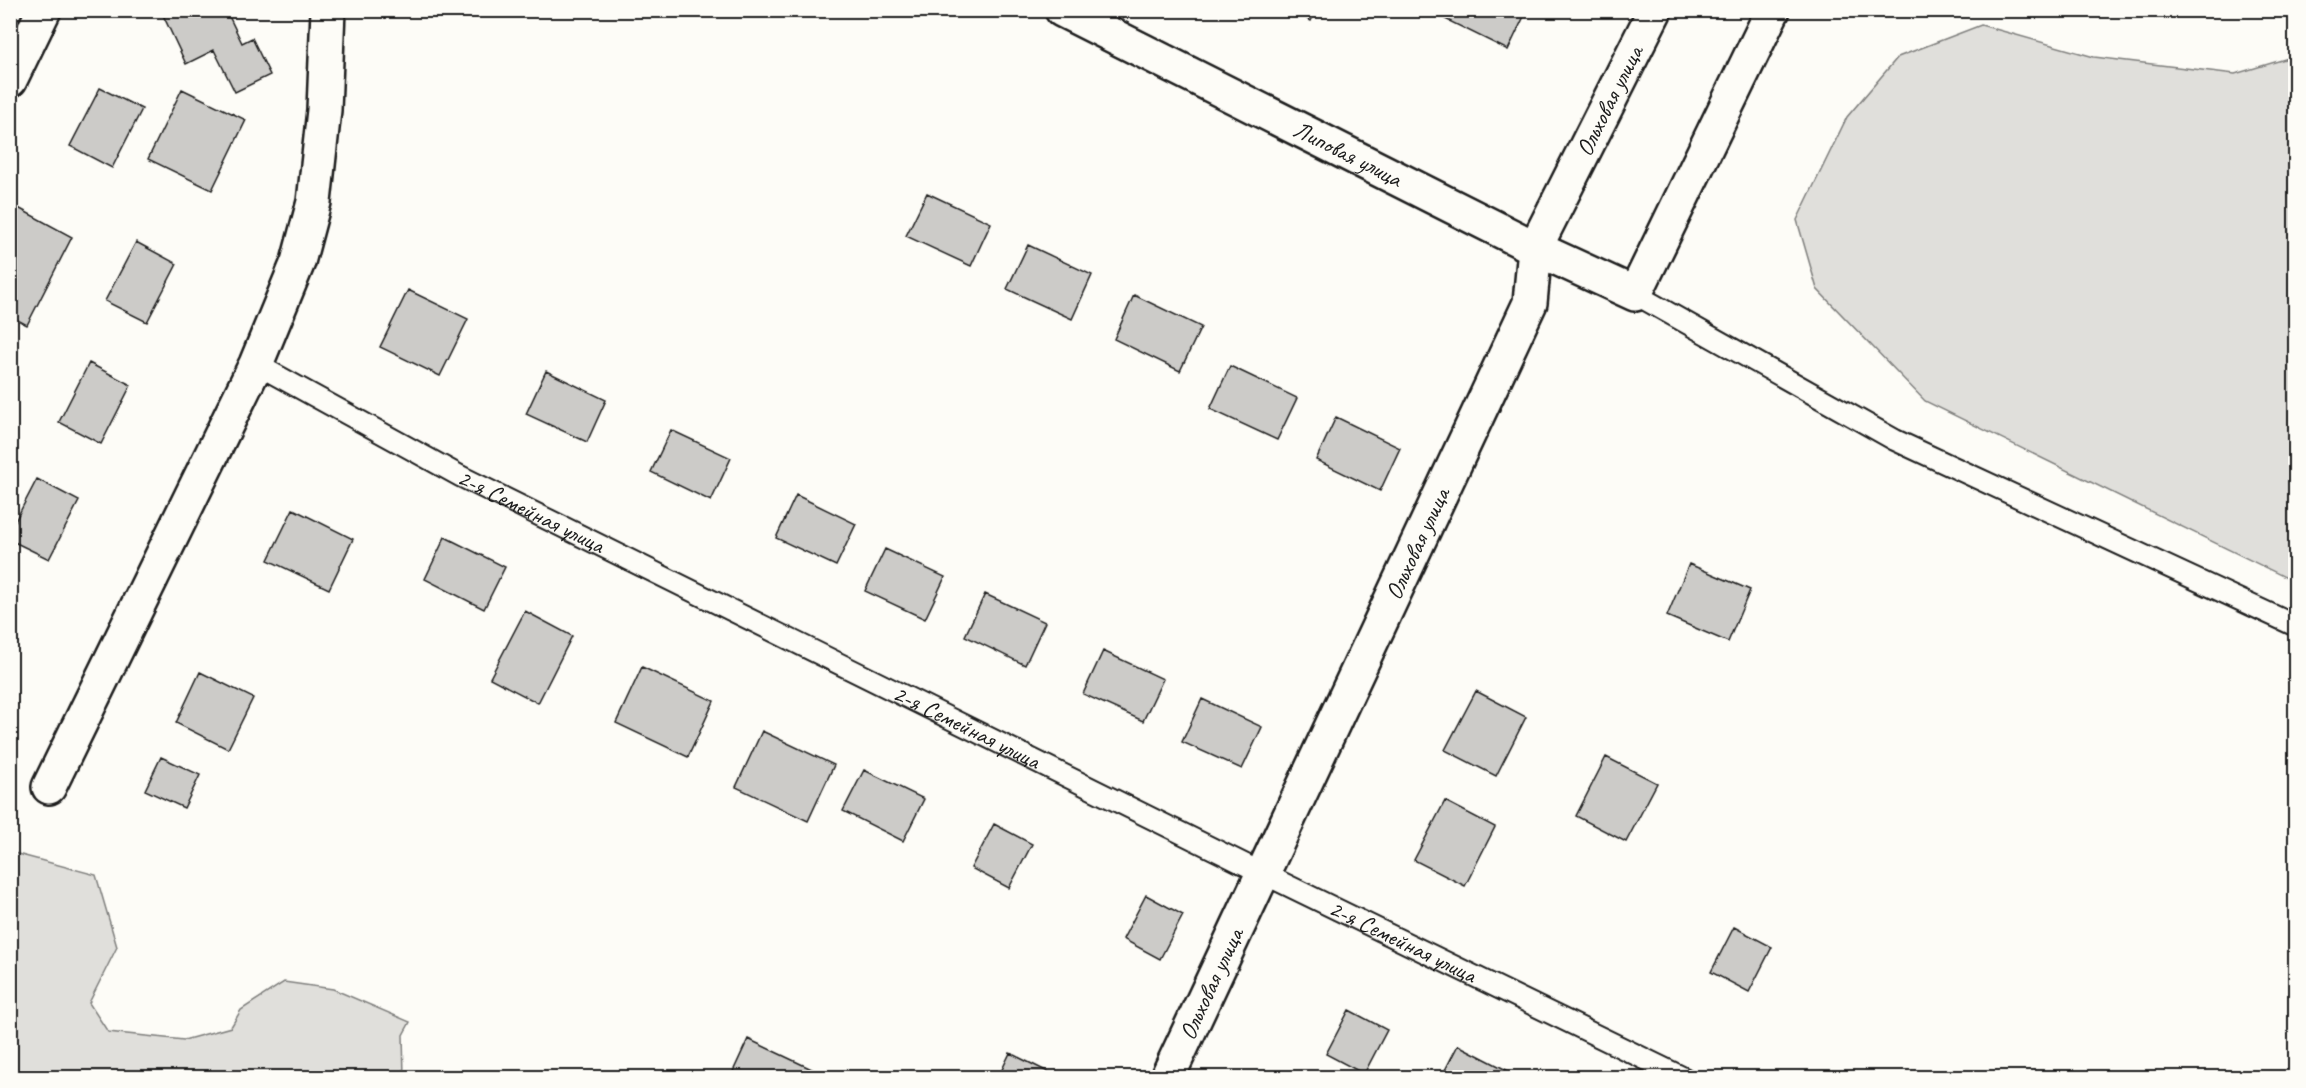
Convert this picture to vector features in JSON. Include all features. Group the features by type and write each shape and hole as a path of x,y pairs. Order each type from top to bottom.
{"street":[{"path":"10,80 44,10"},
{"path":"50,787 256,364 298,262 314,202 324,110 328,10"},
{"name":"Липовая улица","path":"1062,10 1535,248 1635,294"},
{"name":"Ольховая улица","path":"1167,1077 1530,303 1535,248 1655,10"},
{"path":"1635,294 1773,10"}],"lane":[{"path":"1635,294 1896,440 2295,626"},
{"name":"2-я Семейная улица","path":"256,364 460,476 1262,873 1683,1077"}],"shaded area":[{"path":"1981,25 2094,57 2235,74 2295,56 2295,582 1925,401 1817,289 1797,220 1847,117 1898,57"},
{"path":"10,852 96,875 117,947 89,1003 108,1032 184,1040 231,1027 241,1010 284,982 333,989 410,1022 403,1035 404,1077 11,1077"}],"building":[{"path":"172,10 226,10 242,43 252,38 270,75 235,92 214,50 186,64 163,15"},
{"path":"1290,10 1316,10 1311,21"},
{"path":"1449,10 1527,10 1508,50 1445,19"},
{"path":"100,88 142,109 112,168 70,146"},
{"path":"182,89 246,120 212,190 148,159"},
{"path":"927,193 991,223 971,266 906,236"},
{"path":"11,204 72,237 27,325 10,316"},
{"path":"136,242 177,264 147,322 105,301"},
{"path":"1028,245 1092,275 1072,319 1007,289"},
{"path":"408,290 468,319 440,376 380,347"},
{"path":"1134,295 1201,327 1180,371 1114,339"},
{"path":"89,363 131,385 101,444 59,422"},
{"path":"1230,366 1297,398 1277,440 1210,409"},
{"path":"546,371 606,400 587,442 526,414"},
{"path":"1336,417 1400,448 1380,491 1316,460"},
{"path":"671,430 731,458 711,501 651,472"},
{"path":"37,479 79,501 49,559 10,540 10,531"},
{"path":"796,495 856,524 836,566 776,538"},
{"path":"293,509 353,539 329,589 268,560"},
{"path":"445,537 505,567 484,609 425,579"},
{"path":"885,549 945,577 925,619 865,591"},
{"path":"1689,564 1750,590 1728,642 1667,616"},
{"path":"985,594 1045,622 1025,665 965,636"},
{"path":"525,611 572,636 538,703 490,678"},
{"path":"1103,651 1163,679 1143,721 1083,694"},
{"path":"642,667 714,701 688,757 616,723"},
{"path":"200,672 253,698 228,749 176,723"},
{"path":"1476,691 1526,717 1496,776 1445,750"},
{"path":"1202,699 1262,727 1242,769 1182,742"},
{"path":"762,731 834,765 808,821 736,787"},
{"path":"161,757 200,775 184,808 145,790"},
{"path":"1606,757 1657,783 1626,842 1576,816"},
{"path":"864,770 924,799 903,841 843,811"},
{"path":"1445,801 1495,827 1465,886 1414,860"},
{"path":"994,824 1032,844 1009,888 971,868"},
{"path":"1146,895 1183,915 1160,959 1123,939"},
{"path":"1734,927 1772,947 1749,992 1711,972"},
{"path":"1349,1010 1387,1030 1364,1074 1326,1054"},
{"path":"748,1039 820,1073 818,1078 730,1078"},
{"path":"1458,1045 1520,1077 1520,1078 1441,1078"},
{"path":"1010,1053 1060,1078 998,1078"}]}
